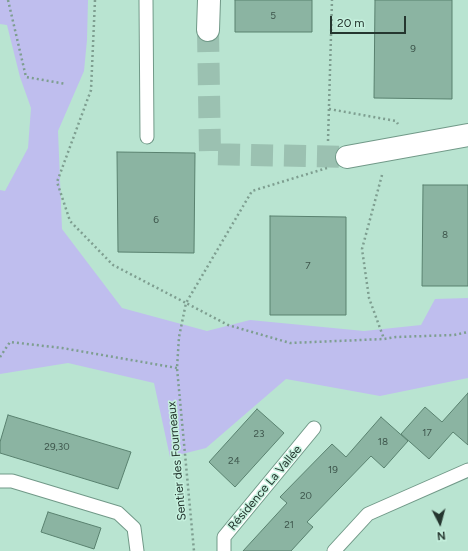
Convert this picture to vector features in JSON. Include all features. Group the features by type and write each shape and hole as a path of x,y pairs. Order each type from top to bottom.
{"street":[{"path":"208,30 209,0"},
{"path":"337,159 468,135"}],"lane":[{"path":"146,0 147,137"},
{"name":"Résidence La Vallée","path":"224,551 224,537 314,428"},
{"path":"334,551 368,514 468,470"},
{"path":"0,481 12,481 118,513 134,528 137,551"}],"path":[{"path":"8,0 26,77 66,84"},
{"path":"96,0 91,90 57,182 70,221 112,264 228,325 290,343 454,335 468,332"},
{"path":"328,146 332,0"},
{"path":"384,339 369,298 362,249 388,149"},
{"name":"Sentier des Fourneaux","path":"194,551 177,368 179,337 186,304 252,191 328,168 337,159"},
{"path":"0,357 10,342 62,348 177,368"}],"shaded area":[{"path":"0,0 88,0 87,40 84,71 58,131 62,229 122,308 207,331 250,320 364,331 421,325 435,299 468,298 468,378 380,396 286,379 206,448 170,457 154,383 68,363 0,374 0,190 5,191 28,148 31,108 20,77 7,25 0,24"}],"building":[{"path":"235,0 312,0 312,32 235,32"},
{"path":"375,0 452,0 452,99 374,98"},
{"path":"117,152 195,153 194,253 118,252"},
{"path":"423,185 468,185 468,286 422,286"},
{"path":"270,216 346,217 346,315 270,315"},
{"path":"468,393 468,445 453,432 429,459 401,434 425,407 442,422"},
{"path":"257,409 284,433 235,487 209,462"},
{"path":"8,415 131,452 118,489 0,453 0,442"},
{"path":"381,417 408,441 384,468 371,456 307,522 313,527 291,551 243,551 287,503 280,497 332,444 346,457"},
{"path":"48,512 101,528 94,549 41,532"}],"tunnel":[{"path":"208,30 210,154 347,157"}]}
